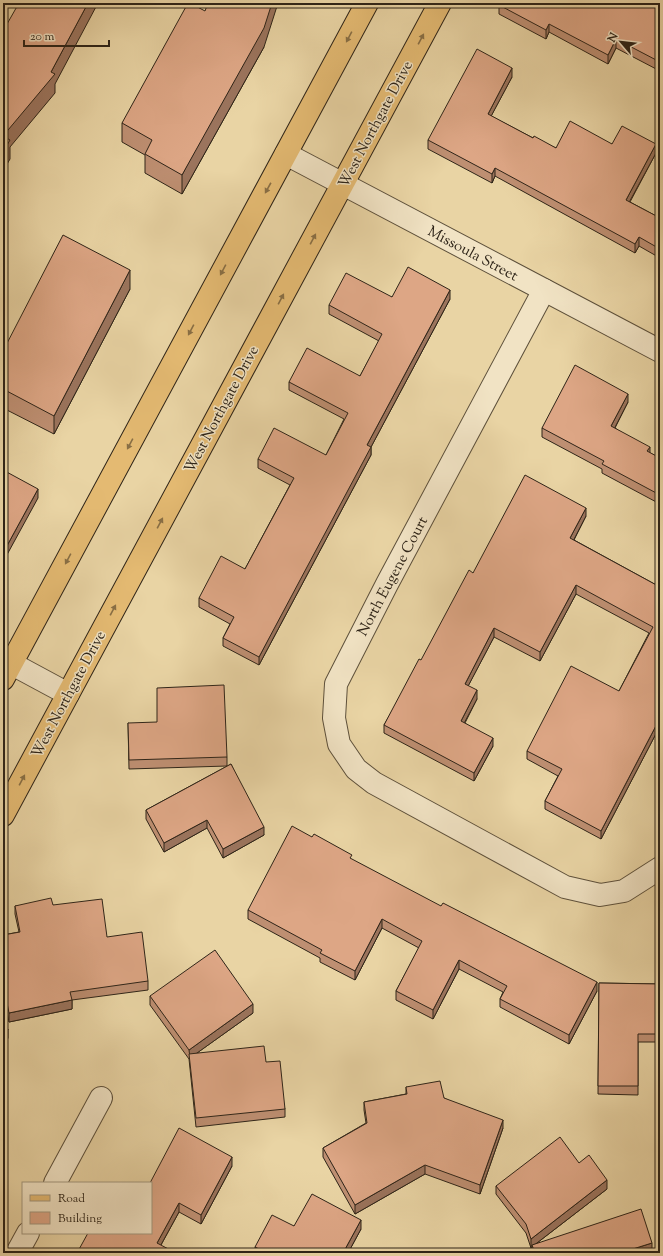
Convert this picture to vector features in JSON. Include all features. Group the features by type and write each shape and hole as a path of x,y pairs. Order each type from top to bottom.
{"main road":[{"path":"6,667 367,3"},
{"name":"West Northgate Drive","path":"3,815 440,3"}],"street":[{"name":"Missoula Street","path":"286,154 342,185 660,351"},
{"name":"North Eugene Court","path":"544,290 387,584 336,684 334,718 339,744 356,769 374,783 565,887 600,895 624,891 660,868"},
{"path":"6,667 68,694"},
{"path":"56,1182 101,1098"},
{"path":"17,1253 27,1234"}],"building":[{"path":"19,3 88,3 51,72 55,74 3,136 3,31"},
{"path":"188,3 205,11 208,3 272,3 264,28 182,175 145,154 152,140 122,123"},
{"path":"500,3 660,3 660,62 616,39 608,55 549,24 546,30 499,5"},
{"path":"477,49 512,68 488,114 533,138 534,136 556,148 570,121 612,144 622,126 656,144 626,200 660,218 660,249 639,237 635,244 495,168 492,174 428,140"},
{"path":"3,136 10,140 3,152"},
{"path":"63,235 130,270 54,416 3,389 3,351"},
{"path":"408,267 450,290 367,445 371,447 259,657 223,638 234,617 199,598 221,556 245,569 294,478 258,459 274,428 326,455 348,413 289,382 307,348 360,376 382,334 329,305 346,273 392,297"},
{"path":"575,365 628,394 611,426 650,447 647,451 660,458 660,495 602,464 604,461 542,428"},
{"path":"3,470 38,489 3,553"},
{"path":"525,475 586,508 570,538 660,587 660,718 601,831 545,801 562,769 527,751 571,666 619,691 653,627 576,585 540,652 494,628 465,684 477,690 461,721 493,738 474,773 384,725 469,570 473,573"},
{"path":"224,685 227,757 129,760 128,723 157,722 157,688"},
{"path":"231,764 264,827 223,849 207,820 164,843 146,810"},
{"path":"292,826 312,837 314,834 352,855 350,858 441,906 443,903 597,982 569,1035 500,999 507,986 459,960 433,1010 396,991 422,941 382,919 355,971 320,953 322,950 248,910"},
{"path":"51,898 53,905 102,899 107,937 142,932 148,981 70,992 72,1000 9,1013 3,982 3,935 20,932 15,906"},
{"path":"215,950 253,1004 189,1050 150,996"},
{"path":"599,983 660,984 660,1034 638,1034 638,1086 598,1086"},
{"path":"3,1026 8,1029 3,1039"},
{"path":"264,1046 266,1062 280,1061 285,1109 196,1118 189,1054"},
{"path":"440,1081 444,1098 503,1120 480,1185 425,1165 355,1205 323,1148 367,1123 364,1102 407,1094 406,1087"},
{"path":"179,1128 232,1157 201,1215 179,1203 157,1243 176,1253 77,1253 87,1234 152,1234 152,1182 151,1182"},
{"path":"560,1137 579,1163 589,1155 607,1180 531,1239 526,1224 496,1186"},
{"path":"312,1194 361,1220 343,1253 267,1253 255,1247 272,1215 294,1226"},
{"path":"641,1209 652,1243 620,1253 535,1253 532,1245"}]}
